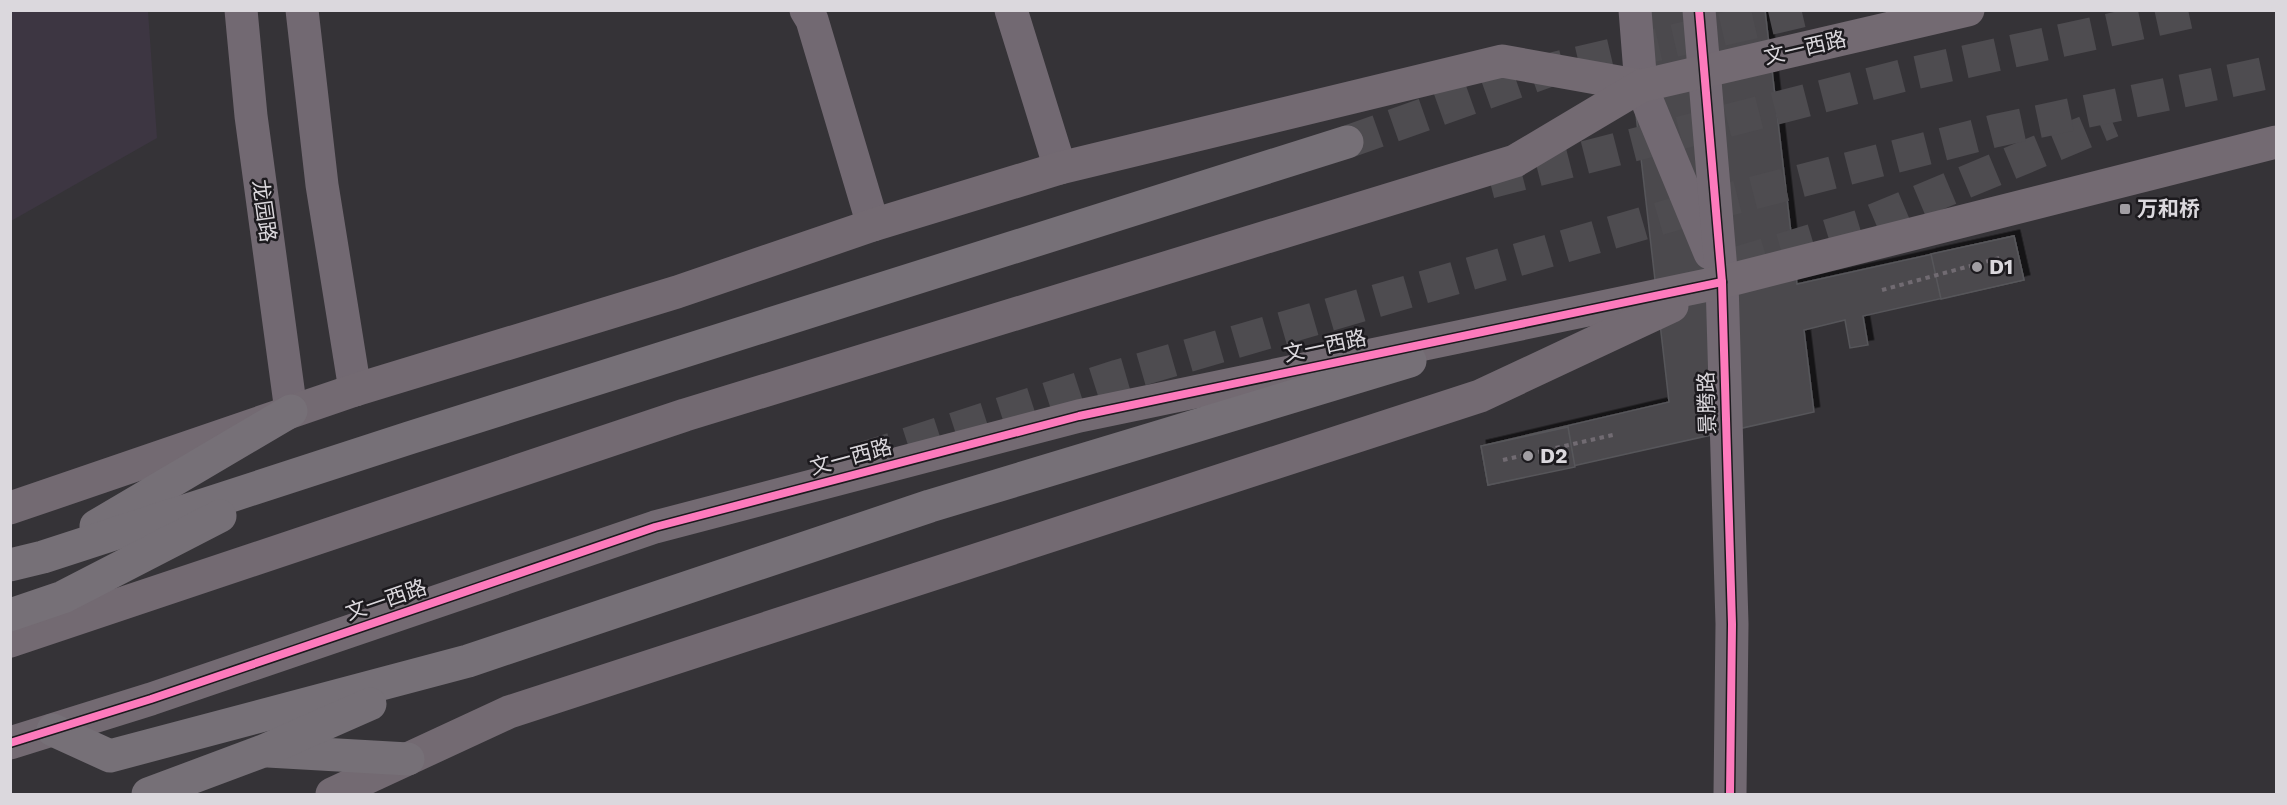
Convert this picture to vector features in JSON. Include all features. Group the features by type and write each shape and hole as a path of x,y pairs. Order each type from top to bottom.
{"highway":[{"path":"10,565 43,557 310,470 1347,142"},
{"path":"53,730 110,756 468,661 930,506 1410,361"},
{"path":"43,557 291,411"},
{"path":"10,615 63,597 310,470"},
{"path":"148,795 263,751 468,661"},
{"path":"263,751 408,759"}],"main road":[{"name":"文一西路","path":"10,641 685,416 1515,161 1641,86 1968,10"},
{"name":"文一西路","path":"10,508 355,390 678,292 873,225 1060,168 1502,61 1641,86"},
{"path":"332,795 509,712 1480,396 1722,282 2277,142"},
{"name":"文一西路","path":"10,743 151,699 655,527 1079,416 1722,282"}],"street":[{"name":"龙园路","path":"241,10 251,116 291,411"},
{"path":"302,10 322,185 355,390"},
{"path":"806,10 812,20 873,225"},
{"path":"1011,10 1060,168"},
{"name":"景腾路","path":"1635,10 1641,86 1722,282"},
{"name":"景腾路","path":"1699,10 1722,282 1732,624 1730,795"}],"path":[{"path":"1882,290 2003,257"},
{"path":"1503,460 1617,434"}],"shaded area":[{"path":"11,10 148,11 157,138 11,221"}],"building":[{"path":"1624,10 1765,10 1797,284 2014,236 2024,280 1863,316 1868,345 1850,348 1845,320 1804,330 1814,412 1488,485 1481,446 1669,402"},
{"name":"D1","path":"2014,236 2024,280 1941,299 1931,254"},
{"name":"D2","path":"1568,427 1575,467 1488,485 1481,446"}],"tunnel":[{"path":"1347,142 1556,68 1806,10"},
{"path":"1490,182 1905,75 2200,10"},
{"path":"861,459 1118,376 1703,206 1994,131 2276,71"},
{"path":"1734,264 1860,226 2112,121"}],"cycle path":[{"path":"1699,10 1722,282 1732,624 1730,794"},
{"path":"10,743 151,699 655,527 1079,416 1722,282"}],"place":[{"name":"万和桥","path":"2125,209"},
{"name":"D1","path":"1977,267"},
{"name":"D2","path":"1528,456"}]}
